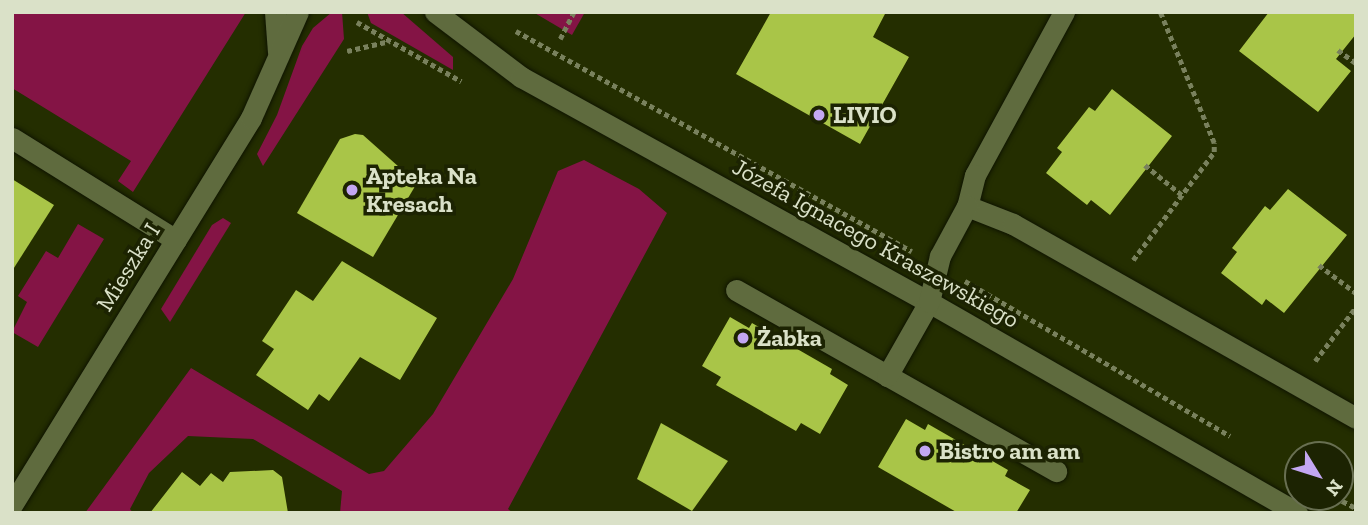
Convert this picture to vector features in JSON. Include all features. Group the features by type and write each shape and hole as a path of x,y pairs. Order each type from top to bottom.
{"street":[{"name":"Mieszka I","path":"275,12 278,52"},
{"name":"Mieszka I","path":"12,505 251,118 298,12"},
{"name":"Józefa Ignacego Kraszewskiego","path":"435,12 521,78 929,302 1297,513"},
{"path":"887,376 929,302 939,265 967,206 975,175 1064,12"},
{"path":"12,138 176,240"},
{"path":"967,206 1013,224 1356,418"},
{"path":"736,290 1056,471"}],"path":[{"path":"560,39 574,12"},
{"path":"1125,270 1208,164 1214,142 1160,12"},
{"path":"357,22 461,81"},
{"path":"504,25 939,265 1233,439"},
{"path":"347,51 391,41"},
{"path":"1338,50 1356,63"},
{"path":"1145,165 1182,195"},
{"path":"1319,265 1356,293"},
{"path":"1306,373 1356,307"}],"shaded area":[{"path":"12,12 246,12 133,192 118,181 131,161 12,88"},
{"path":"332,12 342,12 344,39 263,166 257,154 277,115 302,46 313,28"},
{"path":"367,12 401,12 453,57 453,70 371,23"},
{"path":"533,12 585,12 572,35"},
{"path":"584,160 639,189 667,213 508,509 513,513 340,513 342,491 253,439 188,436 149,473 130,509 133,513 85,513 191,368 369,474 384,471 433,414 513,279 558,171"},
{"path":"223,218 231,223 170,322 161,309 212,225"},
{"path":"78,224 104,239 38,347 12,332 27,302 18,296 46,251 58,258"}],"building":[{"path":"771,12 886,12 873,37 909,57 860,144 736,74"},
{"path":"1269,12 1356,12 1356,34 1336,59 1351,71 1318,112 1239,51"},
{"path":"1112,89 1172,136 1110,215 1091,200 1087,205 1046,173 1062,152 1057,148 1089,107 1095,111"},
{"path":"355,134 363,135 417,183 373,257 297,213 340,139"},
{"path":"12,179 54,205 12,271"},
{"path":"1288,189 1347,235 1284,313 1266,299 1262,305 1221,273 1237,252 1232,248 1265,206 1270,210"},
{"path":"342,261 437,318 400,380 360,357 329,401 319,394 308,410 256,375 274,349 262,341 296,290 313,301"},
{"path":"730,317 749,328 752,323 832,369 830,374 848,385 820,434 801,423 796,431 716,385 721,377 702,366"},
{"path":"906,419 925,430 928,424 1008,470 1005,476 1030,490 1016,513 958,513 878,467"},
{"path":"661,423 728,461 692,511 637,479"},
{"path":"273,470 282,477 288,513 150,513 182,472 200,486 211,473 223,482 230,472"}],"place":[{"name":"LIVIO","path":"819,115"},
{"name":"Apteka Na Kresach","path":"352,190"},
{"name":"Żabka","path":"743,338"},
{"name":"Bistro am am","path":"925,451"}]}
